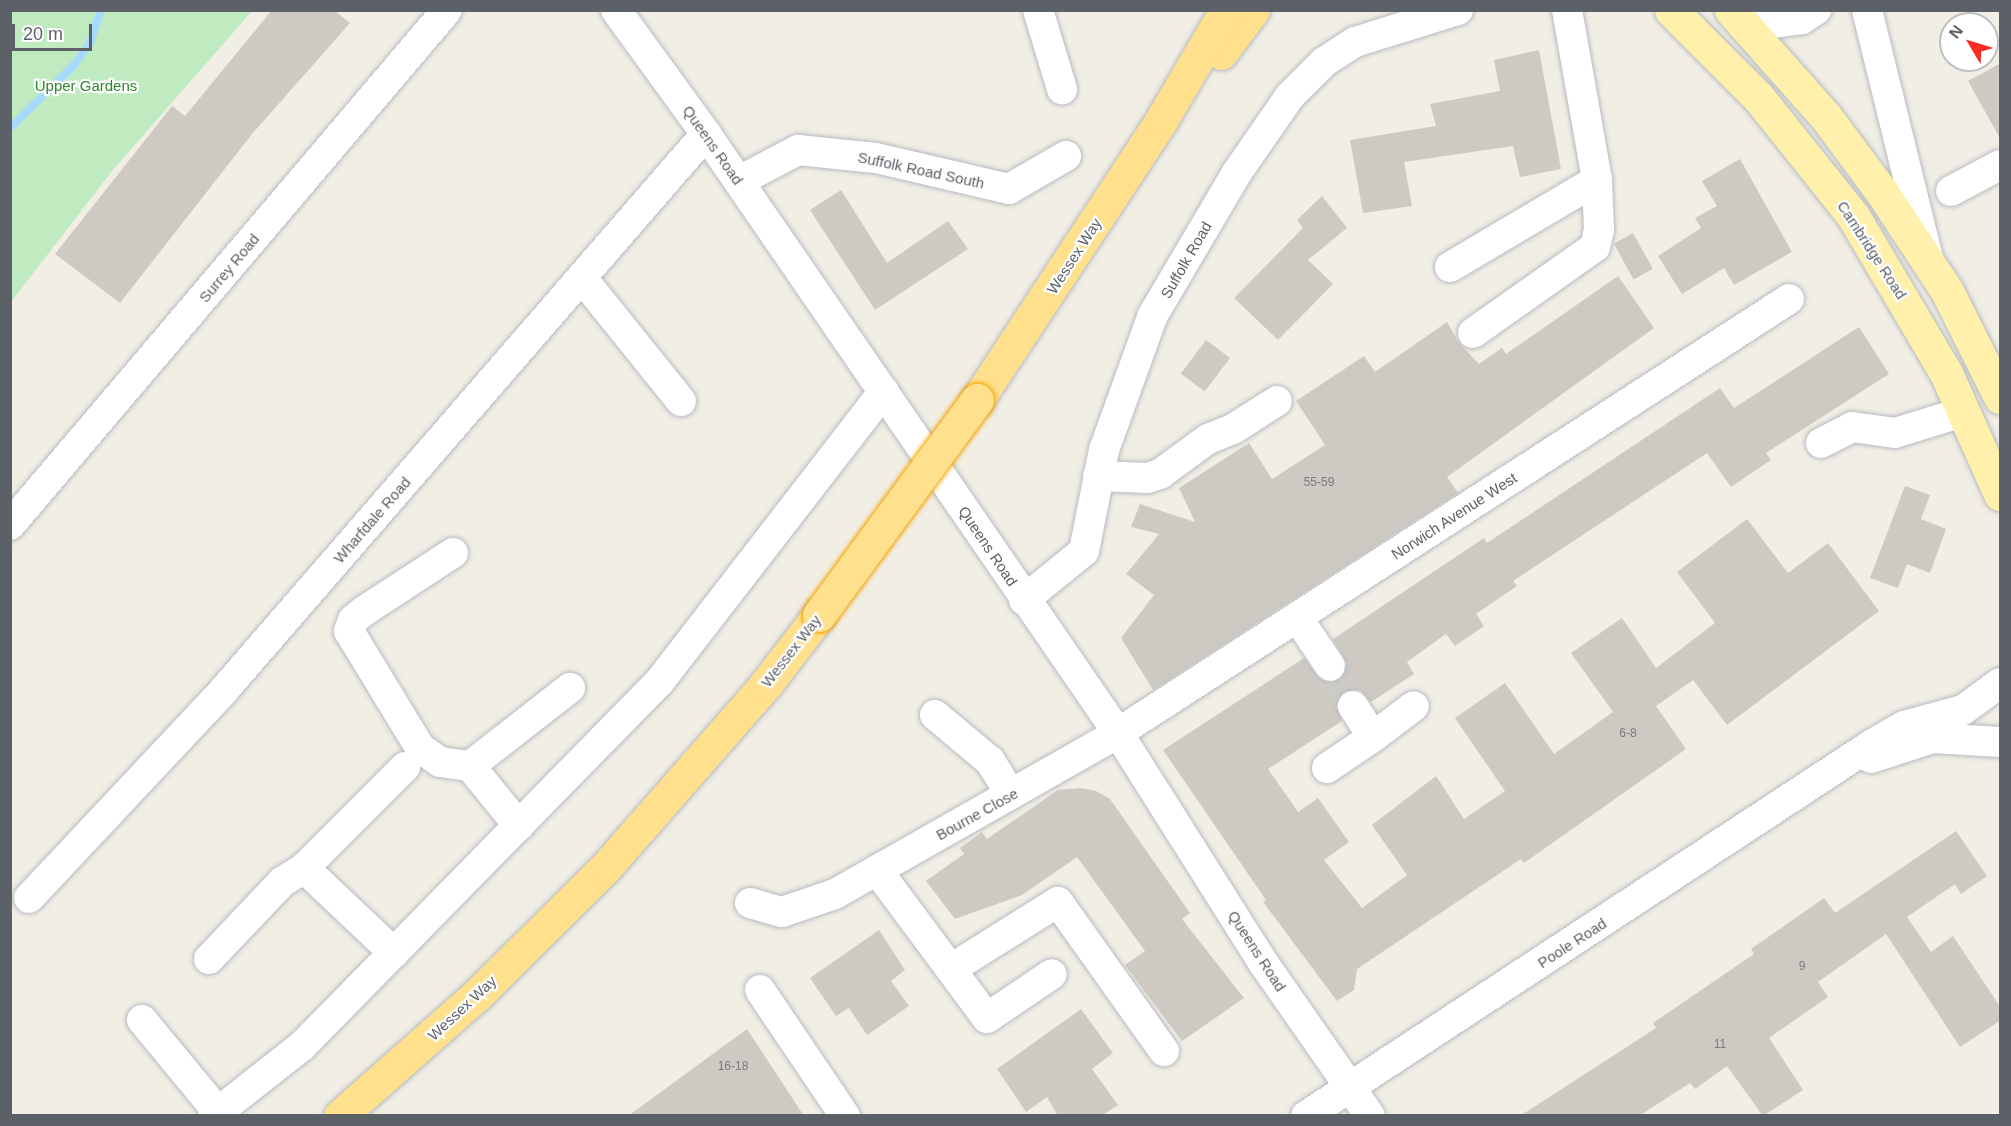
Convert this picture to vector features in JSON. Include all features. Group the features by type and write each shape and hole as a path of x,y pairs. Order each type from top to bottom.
{"highway":[{"name":"Wessex Way","path":"340,1116 477,995 606,867 759,693 977,400 1162,119 1226,10"},
{"name":"Wessex Way","path":"1162,119 1205,76 1253,10"}],"main road":[{"name":"Cambridge Road","path":"1671,10 1758,96 1852,216 1946,373 2001,494"},
{"path":"1731,10 1826,117 1931,267 1982,354 2001,397"}],"street":[{"name":"Surrey Road","path":"10,525 447,10"},
{"path":"1038,10 1062,89"},
{"name":"Suffolk Road","path":"1024,600 1084,551 1098,477 1153,315 1236,174 1290,96 1323,62 1355,42 1458,10"},
{"path":"1473,333 1595,247 1599,219 1597,180 1567,10"},
{"path":"1755,10 1779,21 1802,19 1816,10"},
{"path":"1867,10 1931,267"},
{"name":"Queens Road","path":"616,11 739,181 1024,600 1118,733 1264,964 1370,1116"},
{"name":"Wharfdale Road","path":"29,898 224,690 706,134"},
{"name":"Suffolk Road South","path":"739,181 798,150 876,158 1010,189 1066,156"},
{"path":"1951,191 2001,165"},
{"path":"1450,267 1597,180"},
{"path":"582,278 681,401"},
{"name":"Norwich Avenue West","path":"1118,733 1789,299"},
{"path":"142,1020 215,1114 302,1046 660,681 884,391"},
{"path":"1098,477 1147,478 1160,474 1208,440 1233,429 1277,401"},
{"path":"1821,443 1858,426 1895,433 1963,412"},
{"path":"453,553 364,611 353,620 349,631 420,748 440,762 470,766 519,826"},
{"path":"1297,617 1330,666"},
{"name":"Poole Road","path":"1305,1116 1904,726 1963,710 2001,683"},
{"path":"470,766 570,688"},
{"path":"1353,706 1373,737"},
{"path":"1327,768 1414,706"},
{"path":"935,715 990,762 1011,794"},
{"name":"Bourne Close","path":"750,903 782,912 835,894 1118,733"},
{"name":"Poole Road","path":"1837,771 1933,738 2001,742"},
{"path":"209,959 282,882 304,868 405,767"},
{"path":"304,868 394,953"},
{"path":"877,870 987,1018 1052,974"},
{"path":"951,969 1058,902 1164,1051"},
{"path":"760,990 845,1116"}],"green space":[{"name":"Upper Gardens","path":"11,10 252,11 112,171 11,302"}],"building":[{"path":"272,10 334,10 350,23 252,134 120,303 55,254 172,106 185,116"},
{"path":"1539,50 1561,169 1520,177 1513,146 1404,162 1412,206 1363,213 1350,140 1436,126 1430,104 1500,91 1494,60"},
{"path":"2001,63 2001,140 1968,81 1984,72 1999,72"},
{"path":"1740,159 1792,252 1734,285 1724,268 1682,294 1658,256 1701,228 1695,218 1717,206 1702,181"},
{"path":"841,190 887,263 948,221 968,249 875,310 810,210"},
{"path":"1322,196 1347,228 1308,260 1333,284 1278,340 1234,298 1303,228 1297,220"},
{"path":"1633,233 1653,269 1634,280 1614,244"},
{"path":"1618,276 1654,328 1447,477 1458,493 1153,690 1121,638 1154,595 1126,574 1159,534 1131,527 1140,504 1195,522 1179,488 1249,443 1272,479 1325,445 1296,401 1364,356 1375,372 1447,322 1459,343 1479,364 1502,348 1506,354"},
{"path":"1859,327 1889,374 1766,453 1771,460 1731,487 1707,453 1513,581 1517,586 1476,614 1484,626 1455,646 1446,634 1407,662 1414,674 1371,702 1360,690 1343,692 1336,706 1342,721 1268,769 1298,812 1318,798 1349,842 1324,860 1362,908 1407,875 1372,825 1436,776 1464,819 1505,791 1455,718 1505,683 1554,754 1613,712 1571,653 1622,618 1656,668 1715,623 1677,572 1747,519 1788,573 1828,543 1879,611 1727,725 1693,680 1656,706 1686,749 1524,863 1521,859 1357,969 1354,990 1337,1001 1263,902 1266,900 1163,750 1304,658 1322,681 1339,681 1347,664 1333,639 1484,538 1487,543 1720,388 1734,408"},
{"path":"1206,340 1230,358 1205,392 1181,374"},
{"path":"1905,486 1930,495 1921,519 1946,529 1930,573 1907,564 1898,588 1870,578"},
{"path":"1081,788 1096,791 1110,799 1190,913 1182,919 1244,998 1182,1041 1125,965 1145,951 1077,857 1022,895 955,919 926,881 964,854 960,848 982,832 987,839 1058,790"},
{"path":"1956,831 1987,876 1961,894 1955,884 1907,917 1931,952 1953,936 2001,1008 2001,1020 1960,1047 1886,934 1818,982 1828,997 1769,1038 1803,1090 1763,1116 1727,1066 1695,1089 1690,1083 1639,1116 1520,1116 1656,1028 1653,1023 1754,954 1751,949 1824,898 1835,913"},
{"path":"879,930 905,970 891,981 909,1006 867,1035 849,1008 836,1016 810,978"},
{"path":"1081,1009 1113,1053 1092,1069 1118,1105 1101,1116 1058,1116 1047,1097 1026,1112 997,1069"},
{"path":"747,1029 804,1116 628,1116"}],"waterway":[{"path":"10,128 74,65 90,43 101,10"}],"tunnel":[{"path":"1330,666 1353,706"}]}
